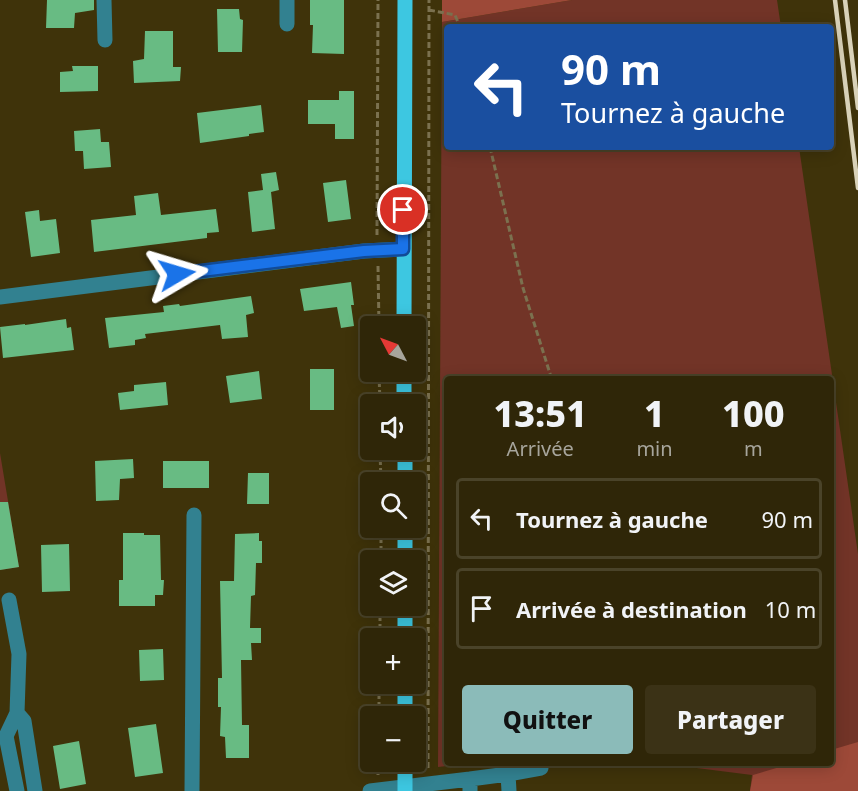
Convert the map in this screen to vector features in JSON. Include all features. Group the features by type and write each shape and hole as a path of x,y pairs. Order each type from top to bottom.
{"main road":[{"path":"404,316 405,0"},
{"path":"405,772 405,789"}],"street":[{"path":"104,0 105,40"},
{"path":"287,0 287,24"},
{"path":"0,297 378,250 403,249"},
{"path":"192,791 194,515"},
{"path":"9,600 19,654 17,713 6,736 17,791"},
{"path":"17,713 24,722 35,791"},
{"path":"370,791 428,785 470,785 508,774 542,768"},
{"path":"508,774 509,791"}],"path":[{"path":"378,0 379,316"},
{"path":"428,785 429,0"},
{"path":"429,10 455,15 459,24"},
{"path":"491,150 523,288 551,376"}],"shaded area":[{"path":"442,0 572,0 442,22"},
{"path":"572,0 777,0 781,24 444,24 444,150 799,150 832,376 444,376 444,766 447,766 438,767 442,22"},
{"path":"834,388 858,554 858,791 750,791 752,775 681,766 834,766"},
{"path":"0,453 19,567 0,570"},
{"path":"858,742 858,791 750,791 753,775 783,766 834,766 834,749"}],"building":[{"path":"47,0 94,0 94,10 75,13 74,28 46,28"},
{"path":"310,0 344,0 344,54 312,53 313,25 310,25"},
{"path":"217,9 239,9 240,19 243,20 242,52 218,52"},
{"path":"145,31 173,31 173,67 181,67 180,81 134,83 133,61 144,59"},
{"path":"72,66 98,66 98,91 60,92 60,72 73,71"},
{"path":"339,91 354,91 354,139 335,139 335,124 308,124 308,100 339,100"},
{"path":"261,105 264,132 200,143 197,113"},
{"path":"100,129 101,142 109,142 111,167 84,169 83,151 75,151 74,131"},
{"path":"276,172 279,190 271,192 275,229 252,232 248,192 263,190 261,174"},
{"path":"346,180 351,219 328,222 323,183"},
{"path":"158,193 161,215 216,209 219,232 207,233 207,238 94,252 91,220 136,215 134,196"},
{"path":"39,210 40,221 56,219 60,253 31,257 25,212"},
{"path":"351,282 354,326 341,328 337,307 304,311 300,289"},
{"path":"251,296 254,313 246,315 248,337 222,339 220,325 145,334 146,338 135,340 135,345 109,348 105,318 164,312 163,306 179,304 180,306"},
{"path":"66,319 67,328 71,327 74,350 3,358 0,327"},
{"path":"310,369 334,369 334,410 310,410"},
{"path":"259,371 262,399 230,403 226,376"},
{"path":"166,382 168,405 120,410 118,393 134,391 134,385"},
{"path":"133,459 134,478 120,479 119,500 96,501 95,461"},
{"path":"163,461 209,461 209,488 163,488"},
{"path":"248,473 269,473 269,504 247,504"},
{"path":"0,502 8,502 19,567 0,570"},
{"path":"123,533 160,535 163,595 155,595 155,606 119,606 119,580 123,580"},
{"path":"259,533 259,541 262,541 262,563 256,563 255,595 251,596 250,628 261,628 261,643 251,643 252,660 241,660 242,725 249,725 249,758 226,758 225,737 220,736 221,707 218,707 218,678 222,678 220,581 234,581 235,534"},
{"path":"69,544 70,591 42,592 41,545"},
{"path":"163,649 164,680 140,681 139,650"},
{"path":"156,724 163,773 135,777 128,728"},
{"path":"79,741 86,784 60,789 53,746"}],"railway":[{"path":"835,0 858,188"},
{"path":"845,0 858,108"}],"route":[{"path":"177,274 364,251 403,249 403,210"}]}
